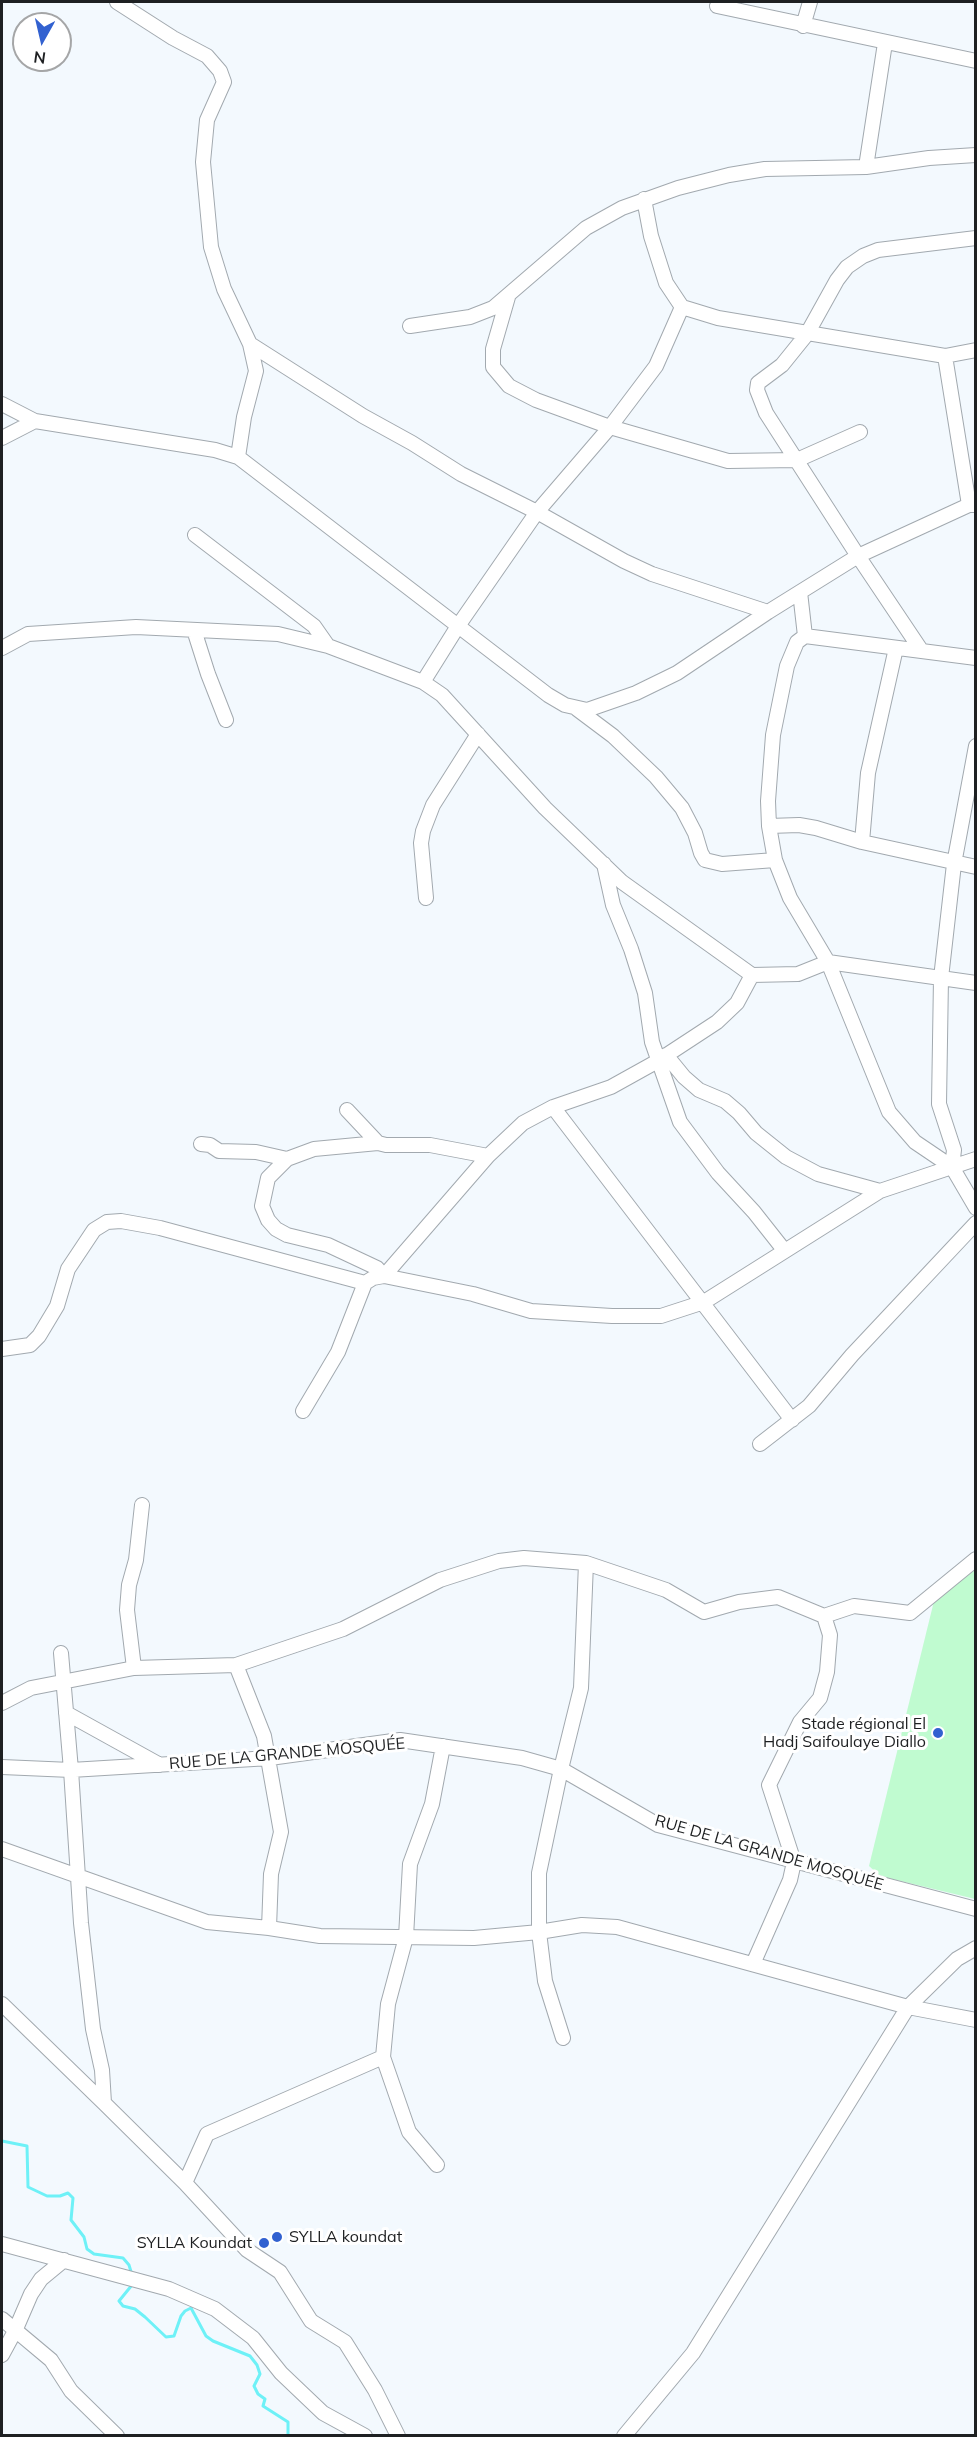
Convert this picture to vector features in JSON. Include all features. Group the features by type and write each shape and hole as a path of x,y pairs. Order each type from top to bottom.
{"street":[{"path":"117,2 173,38 207,56 220,71 224,82 207,120 202,162 211,247 224,289 250,344 256,371 255,382 244,417 238,457"},
{"path":"803,26 810,2"},
{"path":"717,6 975,61"},
{"path":"866,167 885,43"},
{"path":"410,326 470,317 493,308 586,228 603,217 644,199 719,177 765,170 866,167 929,158 975,155"},
{"path":"644,199 651,236 666,283 682,307 718,318 945,356 975,350"},
{"path":"921,650 766,413 758,390 761,379 782,365 807,334 837,280 847,267 878,250 975,238"},
{"path":"508,297 492,358 499,377 509,386 536,400 610,427 728,461 796,460 860,432"},
{"path":"423,682 458,626 537,512 610,427 656,366 682,307"},
{"path":"250,344 363,416 461,474 537,512 624,561 652,573 768,612"},
{"path":"577,709 596,708 636,693 677,673 768,612 858,556 972,505 945,356"},
{"path":"2,404 35,421 215,450 238,457 548,695 577,709 613,736 656,777 682,808 705,860 722,864 775,860"},
{"path":"2,438 35,421"},
{"path":"195,536 314,626 328,646"},
{"path":"800,592 805,636"},
{"path":"2,648 28,634 136,627 278,634 328,646 423,682 442,695 545,808 622,882 752,975 798,974 828,962 975,983"},
{"path":"195,630 208,675 226,720"},
{"path":"975,658 805,636 797,642 787,666 773,735 768,801 769,826 775,860 790,898 828,962 890,1112 915,1142 952,1167 975,1208"},
{"path":"862,842 868,773 896,648"},
{"path":"426,898 421,843 425,825 434,805 478,734"},
{"path":"952,1167 954,1150 939,1104 940,978 954,864 975,746"},
{"path":"769,826 799,825 816,828 862,842 975,867"},
{"path":"604,864 612,905 631,950 645,993 649,1030 662,1058 672,1103 680,1122 693,1143 784,1250"},
{"path":"2,1349 30,1346 39,1336 57,1306 68,1269 94,1230 107,1222 121,1221 160,1228 320,1273 365,1283 384,1276 488,1156 523,1123 553,1107 611,1087 662,1058 717,1022 737,1003 752,975"},
{"path":"662,1058 699,1090 725,1101 756,1133 786,1157 818,1174 880,1191"},
{"path":"553,1107 792,1420"},
{"path":"347,1110 378,1143"},
{"path":"488,1156 430,1145 378,1143 314,1149 287,1159 268,1178 262,1206 268,1220 286,1235 328,1245 377,1268 384,1276 473,1294 531,1311 612,1317 661,1316 704,1302 880,1191 975,1159"},
{"path":"201,1144 210,1145 219,1151 256,1152 287,1159"},
{"path":"760,1444 809,1406 852,1355 975,1223"},
{"path":"303,1411 338,1352 365,1283"},
{"path":"134,1668 127,1610 129,1585 136,1560 142,1505"},
{"path":"2,1703 31,1688 134,1668 236,1665 343,1629 440,1580 499,1561 524,1558 586,1563 666,1590 704,1612 739,1602 778,1597 824,1616 854,1606 910,1613 975,1559"},
{"path":"563,2038 545,1981 539,1932 539,1873 581,1688 586,1563"},
{"path":"753,1964 790,1881 794,1862 769,1785 800,1722 820,1698 827,1672 830,1635 824,1616"},
{"path":"60,1653 78,1877 93,2030 102,2070 104,2103"},
{"path":"236,1665 264,1736 270,1758 281,1832 272,1874 269,1928"},
{"path":"66,1713 162,1766"},
{"name":"RUE DE LA GRANDE MOSQUÉE","path":"2,1767 71,1770 162,1766 270,1758 400,1740 443,1746 522,1758 561,1769 658,1825 975,1909"},
{"path":"437,2165 409,2132 383,2057 388,2004 406,1937 410,1864 432,1804 443,1746"},
{"path":"2,1849 207,1922 320,1936 474,1938 539,1932 582,1925 618,1927 908,2007 975,2020"},
{"path":"624,2436 693,2353 908,2007 957,1959 975,1948"},
{"path":"2,2004 185,2184 247,2250 280,2272 311,2320 345,2342 375,2390 399,2436"},
{"path":"185,2184 207,2134 383,2057"},
{"path":"2,2244 169,2289 215,2309 253,2338 281,2373 323,2413 365,2436"},
{"path":"2,2355 31,2294 41,2279 64,2260"},
{"path":"2,2319 51,2360 71,2391 117,2436"}],"green space":[{"name":"Stade régional El Hadj Saifoulaye Diallo","path":"975,1570 975,1899 880,1876 869,1866 934,1601"}],"waterway":[{"path":"2,2141 27,2146 28,2187 47,2196 60,2196 68,2193 73,2198 71,2220 84,2237 87,2249 94,2254 123,2258 129,2265 132,2275"},
{"path":"132,2285 119,2301 123,2306 135,2309 166,2337 174,2336 181,2316 191,2308 206,2336 250,2356 260,2374 254,2386 258,2394 265,2399 263,2406 288,2422 288,2436"}],"place":[{"name":"Stade régional El Hadj Saifoulaye Diallo","path":"938,1733"},
{"name":"SYLLA koundat","path":"277,2237"},
{"name":"SYLLA Koundat","path":"264,2243"}]}
